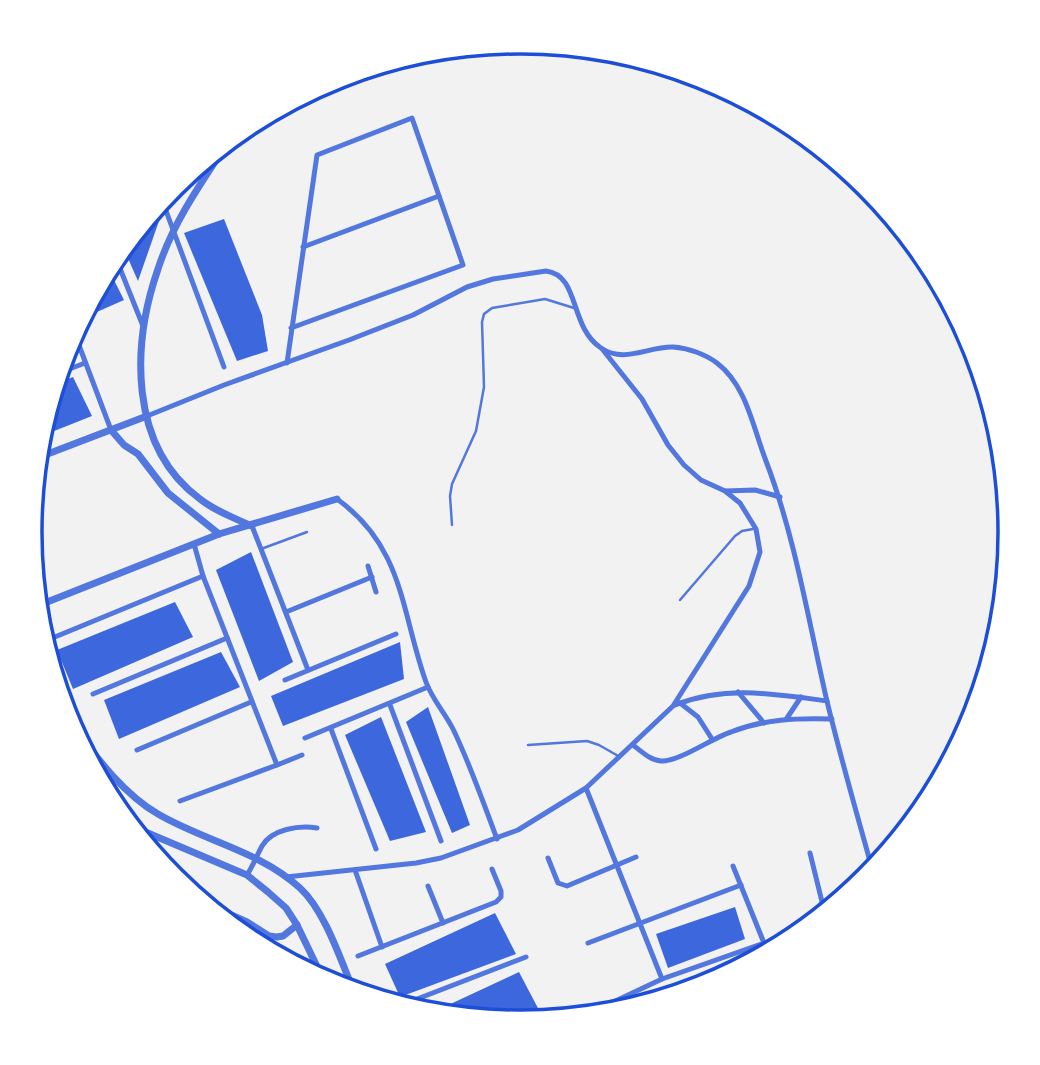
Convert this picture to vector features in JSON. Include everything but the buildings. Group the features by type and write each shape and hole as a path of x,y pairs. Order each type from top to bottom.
{"street":[{"path":"286,363 291,328 303,247 317,155 412,118 463,265 291,328"},
{"path":"207,171 174,231 158,267 143,326 141,391 158,449 180,481 199,499 251,526 308,670"},
{"path":"303,247 439,196"},
{"path":"166,211 225,367"},
{"path":"121,270 143,326"},
{"path":"49,454 400,320 493,278 546,271 554,272 563,278 589,338 603,350 642,399 668,445 684,465 701,480 726,491 740,503 756,528 760,552 749,586 673,706 586,788 518,830 441,858 286,877"},
{"path":"79,347 111,430 124,445 138,454 168,493 219,534"},
{"path":"603,350 625,355 672,347 696,352 718,363 735,384 748,407 780,497 827,701 869,858"},
{"path":"71,368 85,363"},
{"path":"726,491 755,490 780,497"},
{"path":"47,602 219,534 337,499 354,512 373,534 393,568 429,687 453,729 497,839"},
{"path":"194,544 276,765"},
{"path":"368,566 376,592"},
{"path":"54,637 204,576"},
{"path":"286,612 372,577"},
{"path":"285,680 396,634"},
{"path":"93,694 227,638"},
{"path":"305,738 429,687"},
{"path":"673,706 697,696 738,692 762,692 827,701"},
{"path":"738,692 764,723"},
{"path":"787,718 801,697"},
{"path":"137,750 251,702"},
{"path":"680,703 698,717 712,739"},
{"path":"390,705 441,841"},
{"path":"633,745 661,761 677,757 733,731 764,723 787,718 832,719"},
{"path":"331,729 376,849"},
{"path":"96,753 122,784 157,813 257,859 302,890 319,915 346,977"},
{"path":"180,801 302,755"},
{"path":"586,788 662,979"},
{"path":"247,876 263,844 272,835 302,825 317,828"},
{"path":"152,837 247,876 286,908 316,964"},
{"path":"810,853 822,903"},
{"path":"548,858 558,883 568,886 636,857"},
{"path":"618,1000 662,979 764,943 733,866"},
{"path":"358,956 496,902 501,897 501,891 492,869"},
{"path":"355,870 382,947"},
{"path":"588,943 741,885"},
{"path":"428,886 443,923"},
{"path":"236,917 269,936 283,936 297,925"},
{"path":"418,999 526,957"}],"lane":[{"path":"452,524 452,484 476,431 484,387 484,314 492,308 545,299 574,308"},
{"path":"680,600 735,536 742,531 756,528"},
{"path":"261,549 307,532"},
{"path":"528,745 587,741 620,757"}]}
